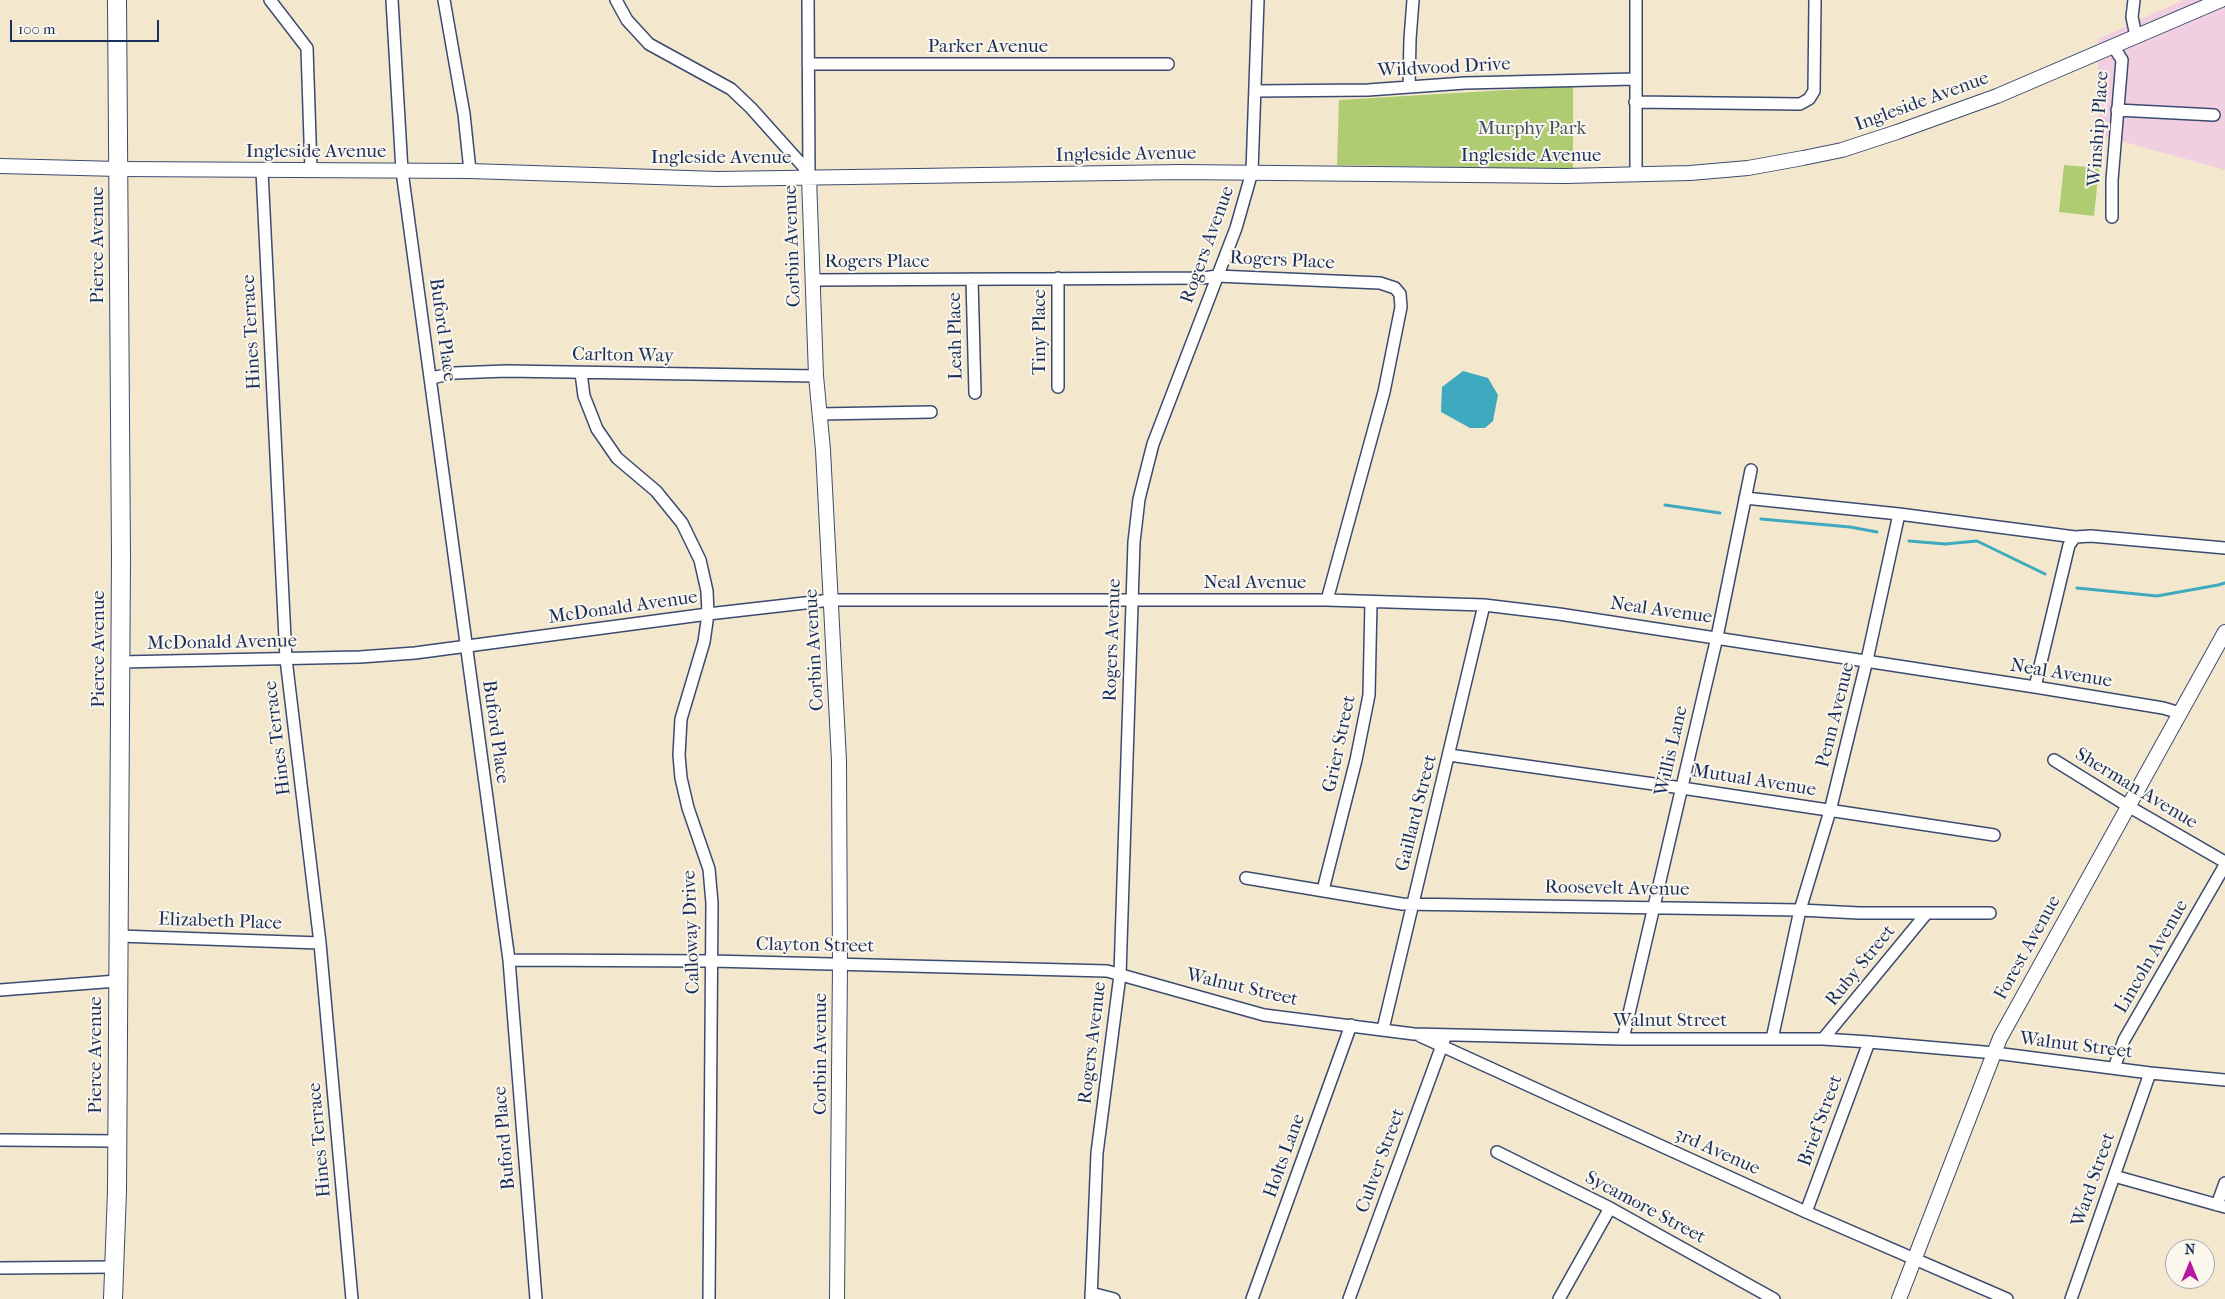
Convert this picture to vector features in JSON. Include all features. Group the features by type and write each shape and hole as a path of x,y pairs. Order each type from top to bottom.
{"main road":[{"name":"Pierce Avenue","path":"113,1299 117,1141 120,662 117,0"}],"street":[{"path":"270,0 307,48 311,170"},
{"name":"Buford Place","path":"392,0 402,171 509,960 536,1299"},
{"path":"444,0 464,114 470,171"},
{"path":"616,0 627,20 649,44 731,89 803,166 809,177"},
{"name":"Corbin Avenue","path":"808,0 809,177 816,376 820,414 839,761 840,964 837,1299"},
{"name":"Rogers Avenue","path":"1091,1296 1097,1153 1120,975 1134,542 1139,499 1147,463 1161,420 1238,221 1252,172 1258,0"},
{"path":"1409,87 1413,0"},
{"path":"1636,0 1634,79 1636,174"},
{"path":"1635,102 1790,106 1800,104 1809,99 1814,91 1815,0"},
{"path":"2134,0 2132,17 2136,36"},
{"name":"Ingleside Avenue","path":"0,166 119,169 470,171 718,178 1252,172 1420,175 1690,173 1748,168 1842,150 1997,96 2221,0"},
{"name":"Winship Place","path":"2112,217 2112,180 2122,60 2113,46"},
{"name":"Parker Avenue","path":"808,64 1168,64"},
{"name":"Wildwood Drive","path":"1255,91 1634,79"},
{"path":"2117,110 2214,115"},
{"name":"Hines Terrace","path":"262,170 286,659 320,943 352,1299"},
{"name":"Rogers Place","path":"814,280 1203,278 1217,276 1380,283 1396,288 1400,294 1401,307 1384,392 1327,600"},
{"name":"Tiny Place","path":"1058,278 1058,387"},
{"name":"Leah Place","path":"972,279 974,392"},
{"name":"Carlton Way","path":"430,378 455,373 506,371 816,376"},
{"name":"Calloway Drive","path":"581,373 584,396 597,429 618,458 656,491 682,522 700,560 707,591 708,614 704,642 681,719 679,755 681,778 688,808 710,869 712,961 709,1299"},
{"path":"820,414 931,412"},
{"name":"Willis Lane","path":"1622,1039 1717,637 1751,470"},
{"path":"1745,498 1900,514 2074,537 2092,536 2225,548"},
{"name":"Penn Avenue","path":"1772,1039 1800,910 1830,811 1900,514"},
{"path":"2035,687 2069,545 2074,537"},
{"name":"McDonald Avenue","path":"120,662 360,657 466,647 708,614 830,600 1132,601"},
{"name":"Neal Avenue","path":"1132,601 1327,600 1484,605 1867,660 2163,708 2180,713"},
{"name":"Grier Street","path":"1322,890 1356,760 1369,695 1371,602"},
{"name":"Gaillard Street","path":"1383,1029 1484,605"},
{"name":"Forest Avenue","path":"1899,1299 1995,1053 2016,1007 2225,632"},
{"name":"Mutual Avenue","path":"1449,755 1994,835"},
{"name":"Sherman Avenue","path":"2054,760 2225,863"},
{"name":"Lincoln Avenue","path":"2114,1068 2124,1040 2225,863"},
{"name":"Roosevelt Avenue","path":"1246,878 1402,904 1800,910 1926,914 1990,913"},
{"name":"Ruby Street","path":"1823,1039 1926,914"},
{"name":"Elizabeth Place","path":"119,936 320,943"},
{"name":"Clayton Street","path":"509,960 840,964 1106,971 1120,975"},
{"name":"Walnut Street","path":"1120,975 1258,1014 1414,1034 1622,1039 1823,1039 1995,1053 2150,1073 2225,1080"},
{"path":"0,990 117,982"},
{"name":"Holts Lane","path":"1252,1299 1351,1025"},
{"name":"3rd Avenue","path":"1414,1034 1806,1212 2007,1299"},
{"name":"Culver Street","path":"1349,1299 1446,1034"},
{"name":"Brief Street","path":"1806,1212 1869,1042"},
{"name":"Ward Street","path":"2071,1299 2150,1073"},
{"path":"0,1140 117,1141"},
{"name":"Sycamore Street","path":"1497,1152 1610,1208 1774,1299"},
{"path":"2114,1176 2221,1206 2225,1183"},
{"path":"1559,1299 1610,1208"},
{"path":"0,1268 114,1267"},
{"path":"1091,1296 1114,1299"}],"shaded area":[{"path":"2183,0 2225,0 2225,170 2099,135 2098,39"}],"green space":[{"name":"Murphy Park","path":"1573,86 1573,169 1337,165 1339,100"},
{"path":"2064,165 2099,168 2094,216 2059,212"}],"water":[{"path":"1463,371 1488,378 1498,395 1493,421 1485,428 1470,428 1441,412 1442,387"}],"waterway":[{"path":"1665,505 1720,513"},
{"path":"1761,519 1850,527 1877,532"},
{"path":"1909,541 1945,544 1977,541 2045,574"},
{"path":"2077,588 2157,596 2225,583"}]}
